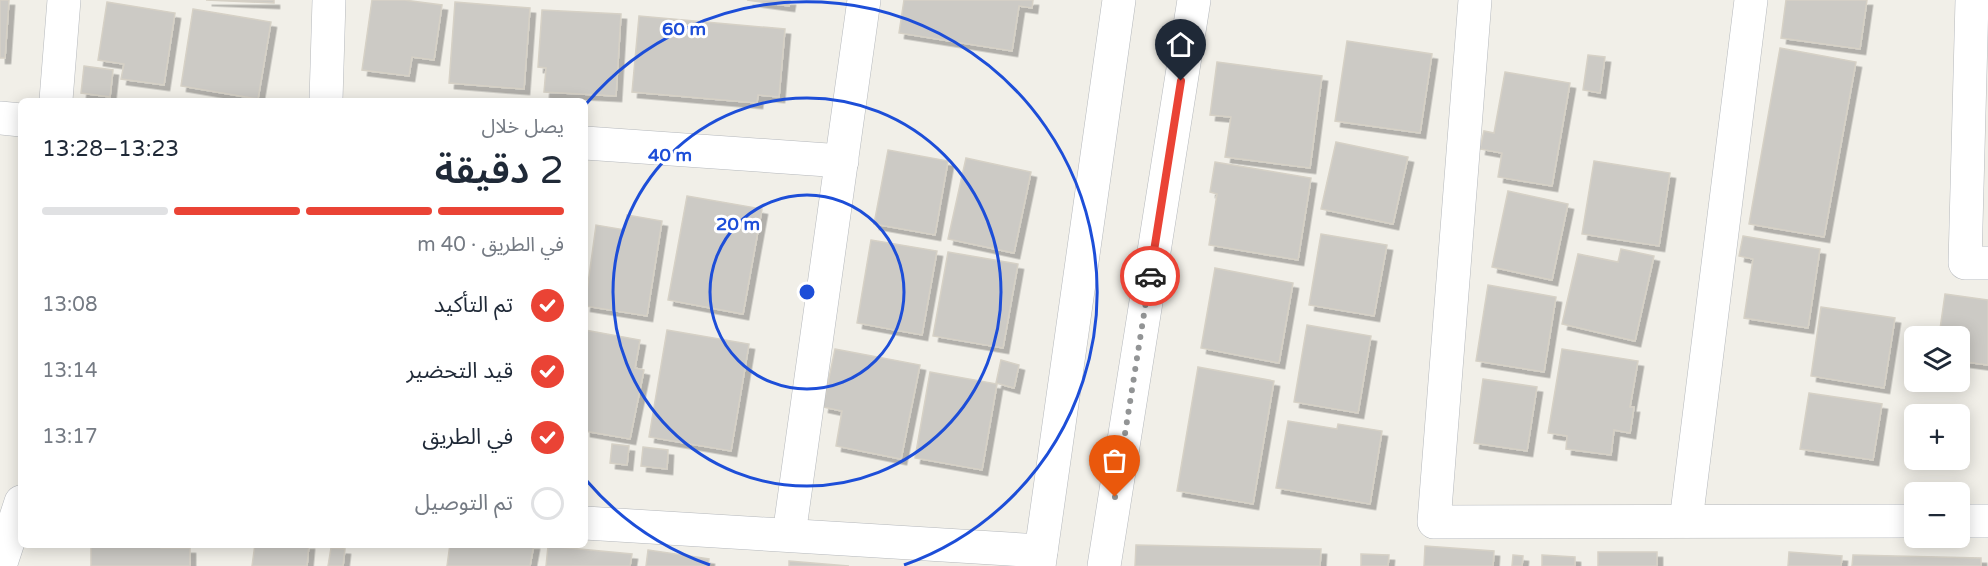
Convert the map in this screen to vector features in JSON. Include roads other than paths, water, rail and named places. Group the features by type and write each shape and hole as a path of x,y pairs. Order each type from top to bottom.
{"street":[{"path":"56,98 64,0"},
{"path":"326,98 329,0"},
{"path":"789,536 864,0"},
{"path":"588,523 789,536 1040,559 1119,0"},
{"path":"1104,566 1194,0"},
{"path":"1475,0 1434,522 1904,521"},
{"path":"1686,521 1752,0"},
{"path":"1972,0 1965,263 1988,263"},
{"path":"0,118 18,120"},
{"path":"588,143 842,161"},
{"path":"0,566 18,511"},
{"path":"1970,521 1988,521"}]}
